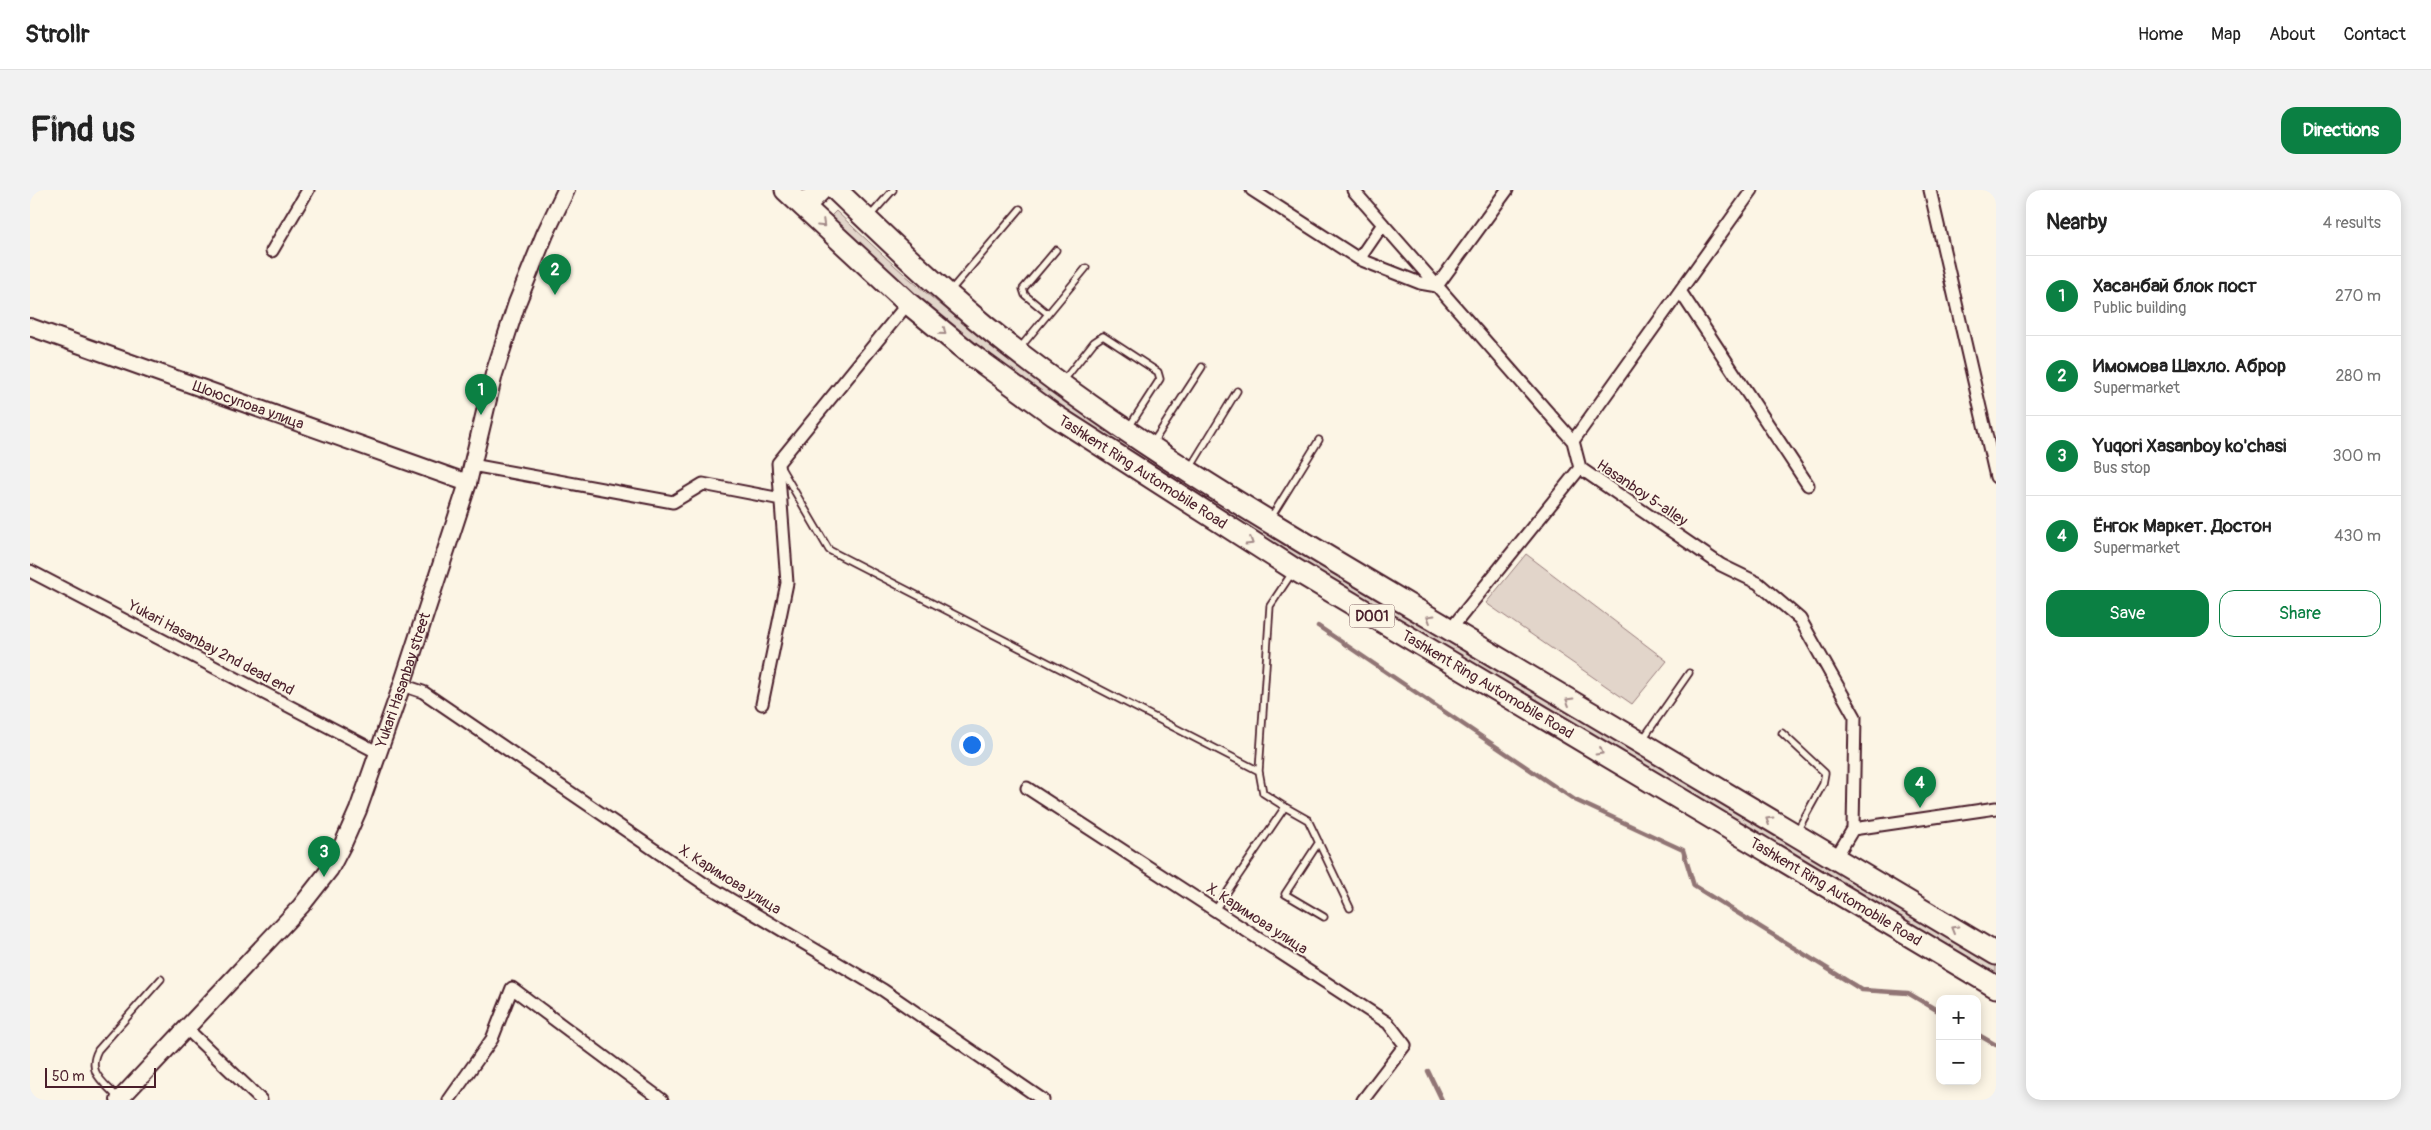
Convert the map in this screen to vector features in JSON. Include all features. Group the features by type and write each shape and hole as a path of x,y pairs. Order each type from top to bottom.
{"highway":[{"name":"Tashkent Ring Automobile Road","path":"786,190 908,303 969,353 1054,415 1294,569 1996,987"},
{"name":"Tashkent Ring Automobile Road","path":"833,190 948,294 1018,350 1061,383 1189,470 1269,521 1450,630 1794,836 1996,954"},
{"path":"804,206 833,190"}],"street":[{"path":"272,251 308,190"},
{"name":"Yukari Hasanbay street","path":"119,1100 301,906 330,869 351,827 402,685 468,483 494,374 517,303 545,234 566,190"},
{"path":"1252,190 1359,259 1420,283 1438,286 1507,190"},
{"name":"Hasanboy 5-alley","path":"1353,190 1573,441 1580,468 1721,565 1758,583 1800,619 1855,717 1853,829"},
{"path":"1573,441 1752,190"},
{"path":"1930,190 1996,477"},
{"path":"1359,259 1383,224"},
{"path":"1680,291 1808,485"},
{"path":"762,704 787,583 778,463 908,303"},
{"name":"Шоюсупова улица","path":"30,327 468,483"},
{"path":"472,465 673,502 702,484 781,499"},
{"path":"1450,630 1580,468"},
{"name":"Yukari Hasanbay 2nd dead end","path":"30,571 377,752"},
{"name":"Х. Каримова улица","path":"402,685 423,692 706,885 883,990 1043,1100"},
{"name":"Х. Каримова улица","path":"1027,788 1388,1023 1405,1045 1363,1100"},
{"path":"1835,860 1853,829 1996,808"},
{"path":"450,1100 492,1039 512,988 662,1100"},
{"path":"187,1029 261,1100"}],"lane":[{"path":"867,220 893,190"},
{"path":"948,294 1020,209"},
{"path":"1048,314 1025,295 1023,289 1056,250"},
{"path":"1018,350 1086,268"},
{"path":"1061,383 1094,342 1103,336 1158,372 1160,379 1128,429"},
{"path":"1151,445 1202,367"},
{"path":"1189,470 1237,391"},
{"path":"1269,521 1319,440"},
{"path":"778,463 829,550 1258,771"},
{"path":"1294,569 1270,606 1258,771 1264,792 1308,820 1350,908"},
{"path":"1640,743 1689,673"},
{"path":"1782,733 1825,773 1823,784 1794,836"},
{"path":"1215,910 1285,807"},
{"path":"1319,842 1286,894 1324,916"},
{"path":"119,1100 93,1070 93,1060 98,1050 161,979"}],"shaded area":[{"path":"836,211 931,297 976,333 1069,402 1213,498 1311,559 1996,963 1996,975 1380,610 1091,429 1023,380 924,303 830,217"},
{"path":"1526,554 1667,661 1632,704 1486,603"}],"waterway":[{"path":"1318,626 1575,800 1683,850 1694,886 1862,990 1908,993 1936,1010"},
{"path":"1981,1036 1996,1045"},
{"path":"1428,1071 1442,1100"}],"place":[{"name":"Имомова Шахло. Аброр","path":"555,295"},
{"name":"Хасанбай блок пост","path":"481,415"},
{"name":"Ёнгок Маркет. Достон","path":"1920,808"},
{"name":"Yuqori Xasanboy ko'chasi","path":"324,877"}]}
